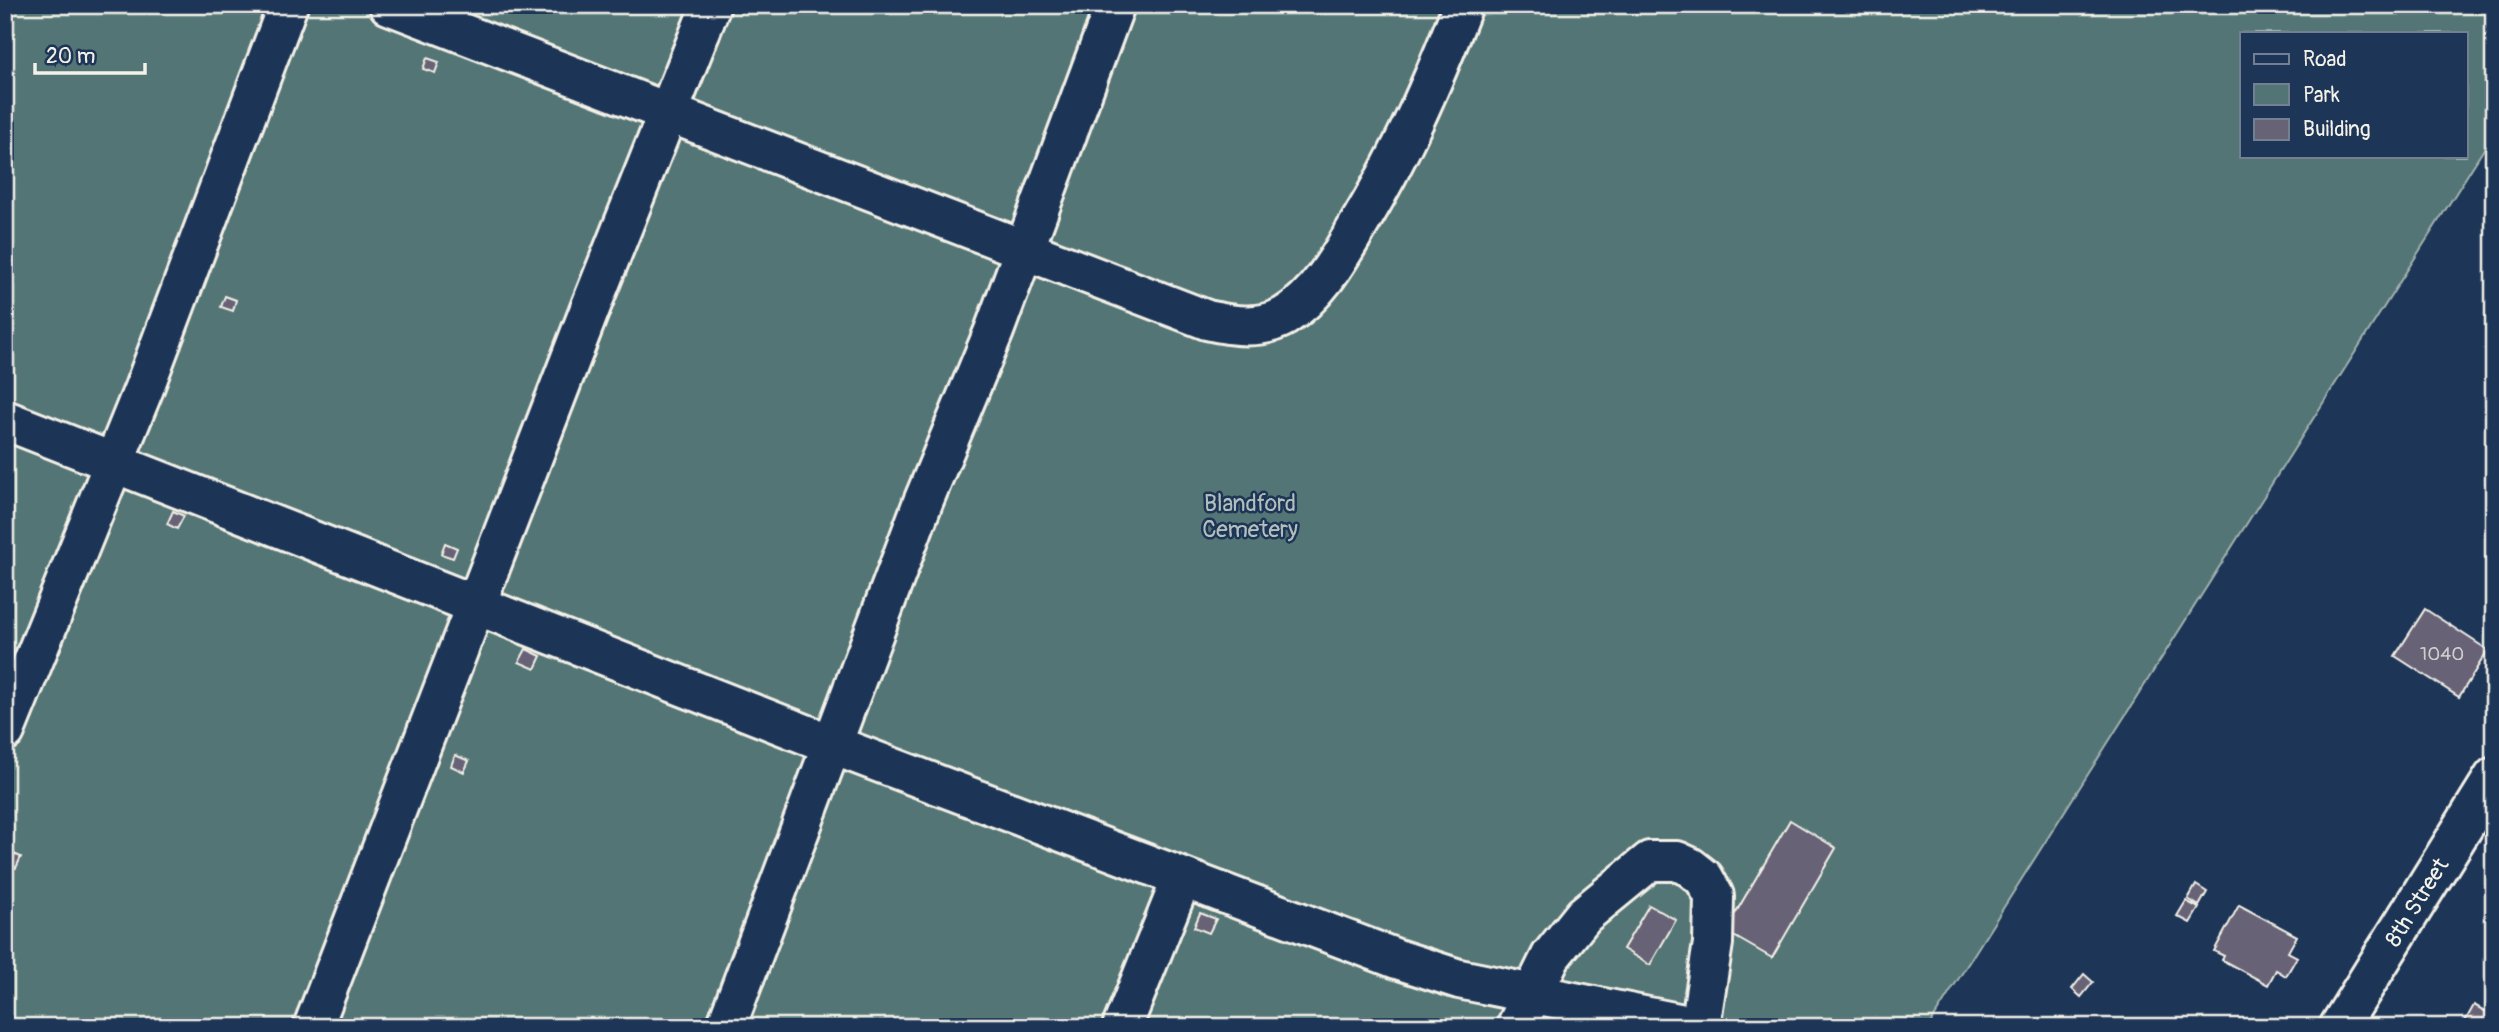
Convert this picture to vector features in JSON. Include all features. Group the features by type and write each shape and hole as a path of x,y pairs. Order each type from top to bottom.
{"street":[{"path":"5,731 113,462 288,5"},
{"path":"389,5 1207,320 1227,325 1260,326 1283,317 1308,299 1342,253 1391,170 1426,101 1463,5"},
{"path":"313,1027 710,5"},
{"path":"726,1027 923,502 994,331 1115,5"},
{"path":"5,420 833,745 1396,959 1459,979 1523,1010 1699,1027 1713,943 1714,896 1704,878 1676,861 1650,861 1584,915 1551,956 1523,1010"},
{"name":"8th Street","path":"2339,1027 2494,777"},
{"path":"1122,1027 1182,878"}],"green space":[{"name":"Blandford Cemetery","path":"5,5 2494,5 2494,133 1928,1027 5,1027"}],"building":[{"path":"427,58 439,62 435,73 423,69"},
{"path":"225,296 236,300 233,311 221,307"},
{"path":"173,511 184,516 177,529 167,524"},
{"path":"445,543 457,548 453,558 441,554"},
{"path":"2425,609 2488,650 2459,697 2395,656"},
{"path":"526,649 541,656 535,669 519,662"},
{"path":"455,755 469,761 464,772 451,766"},
{"path":"1790,820 1836,848 1772,958 1725,931"},
{"path":"7,851 21,857 16,868 5,864"},
{"path":"2196,885 2207,892 2199,906 2188,899"},
{"path":"2186,901 2199,908 2190,923 2177,916"},
{"path":"1649,905 1676,920 1650,965 1623,949"},
{"path":"2239,905 2297,936 2288,952 2297,957 2286,976 2276,970 2268,985 2222,960 2224,956 2214,951"},
{"path":"1200,913 1216,919 1209,933 1194,927"},
{"path":"2084,974 2093,982 2081,997 2072,989"},
{"path":"2474,1005 2494,1016 2494,1027 2462,1027"}]}
